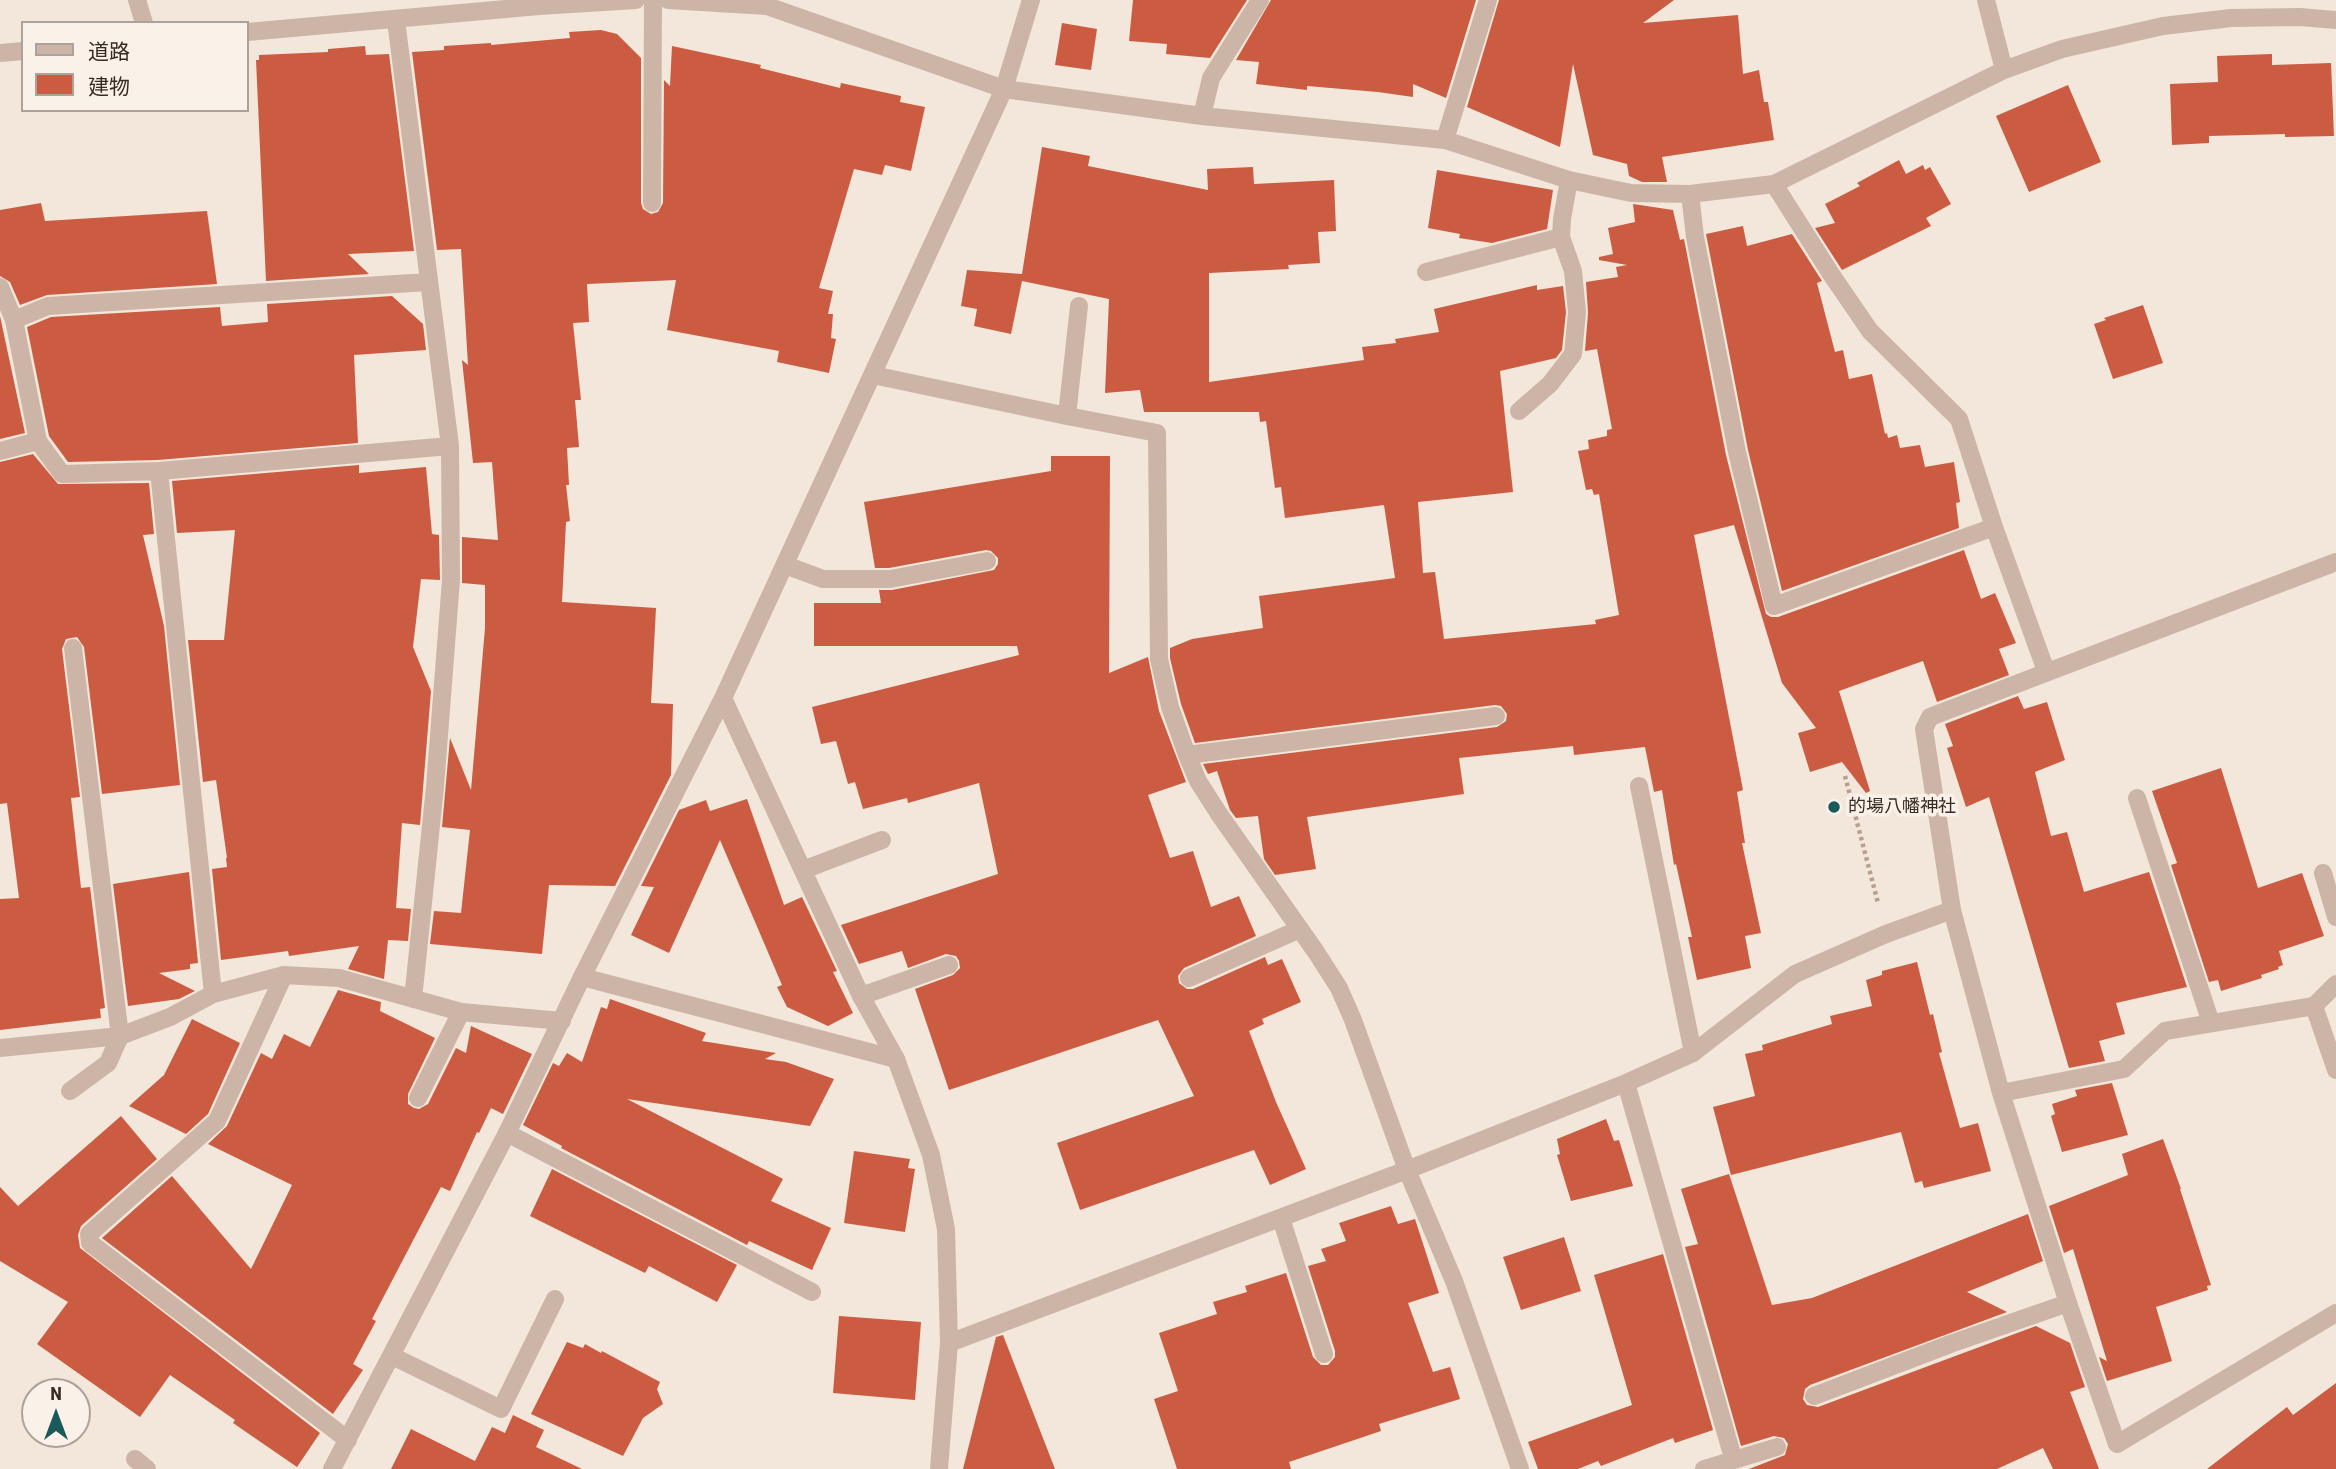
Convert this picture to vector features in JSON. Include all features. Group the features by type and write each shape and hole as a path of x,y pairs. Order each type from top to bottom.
{"street":[{"path":"137,0 144,21"},
{"path":"248,32 636,0"},
{"path":"652,203 653,0"},
{"path":"668,0 767,3 1004,89 1202,116 1445,140 1569,180 1632,193 1690,194 1774,184 2004,70 2062,49 2162,26 2231,18 2300,16 2336,20"},
{"path":"332,1469 506,1133 723,698 1004,89 1031,0"},
{"path":"1202,116 1211,78 1260,0"},
{"path":"1445,140 1488,0"},
{"path":"1986,0 2004,70"},
{"path":"396,20 450,446 451,580 435,787 413,999"},
{"path":"0,53 21,51"},
{"path":"1519,411 1550,384 1573,354 1577,312 1573,271 1561,237 1569,180"},
{"path":"1774,184 1870,331 1959,419 1994,527 2046,671"},
{"path":"1690,194 1695,237 1737,452 1774,606 1994,527"},
{"path":"1426,271 1561,237"},
{"path":"14,320 48,306 428,282"},
{"path":"0,287 14,320 38,441 62,474 159,471 450,446"},
{"path":"1067,416 1079,306"},
{"path":"873,375 1157,433 1159,659 1170,707 1198,781 1339,988 1407,1170 1454,1281 1520,1469"},
{"path":"0,451 38,441"},
{"path":"159,471 213,994"},
{"path":"785,565 823,579 890,579 987,561"},
{"path":"2336,562 1930,717 1924,729 1952,910 2001,1093 2068,1303 2118,1444 2336,1313"},
{"path":"70,1091 108,1063 120,1037 73,648"},
{"path":"723,698 861,996 896,1059 931,1155 943,1216 949,1343 939,1469"},
{"path":"1187,755 1496,716"},
{"path":"1639,786 1693,1053"},
{"path":"2137,798 2211,1023"},
{"path":"803,870 882,840"},
{"path":"2323,873 2336,917"},
{"path":"949,1343 1407,1170 1626,1083 1693,1053 1795,974 1886,934 1952,910"},
{"path":"1189,978 1300,929"},
{"path":"861,996 949,965"},
{"path":"284,975 217,1121 89,1234 90,1243 348,1440"},
{"path":"0,1048 120,1037 170,1017 213,994 284,975 339,978 461,1012 562,1021"},
{"path":"582,977 896,1059"},
{"path":"2001,1093 2124,1069 2165,1031 2314,1006 2336,984"},
{"path":"2314,1006 2336,1070"},
{"path":"418,1098 461,1012"},
{"path":"1626,1083 1733,1458"},
{"path":"506,1133 812,1292"},
{"path":"1281,1218 1324,1354"},
{"path":"391,1356 501,1409 555,1299"},
{"path":"1814,1396 2068,1303"},
{"path":"1704,1469 1733,1458 1777,1447"}],"path":[{"path":"1845,776 1886,934"}],"building":[{"path":"1133,0 1247,0 1210,58 1166,54 1167,44 1129,41"},
{"path":"1271,0 1476,0 1446,98 1413,84 1413,97 1307,86 1307,90 1256,84 1259,62 1236,60"},
{"path":"1499,0 1674,0 1643,23 1738,15 1743,74 1759,70 1774,140 1662,157 1667,182 1642,182 1629,176 1627,164 1593,155 1573,64 1560,147 1467,107"},
{"path":"1062,23 1097,29 1091,70 1055,65"},
{"path":"601,30 617,34 641,58 641,203 643,209 651,214 658,212 663,203 664,80 670,86 672,46 761,65 760,68 840,88 841,83 901,96 900,102 925,107 911,171 885,165 882,175 854,169 819,288 833,291 828,314 833,314 831,338 836,339 829,373 777,362 779,351 667,330 676,280 587,284 589,322 573,323 581,400 575,400 579,447 567,448 569,485 566,485 570,521 566,522 562,602 656,608 651,703 673,704 671,775 615,886 549,885 542,954 430,944 434,911 461,913 470,830 442,827 450,738 471,790 485,628 485,585 462,583 462,537 498,540 492,462 473,463 462,360 468,365 461,249 437,250 412,52 444,50 444,46 570,38 569,32"},
{"path":"365,46 366,55 389,54 414,251 348,254 369,274 266,281 256,60 259,60 259,55 328,52 328,49"},
{"path":"2272,54 2272,65 2331,63 2334,136 2209,136 2209,143 2172,145 2170,84 2218,82 2217,56"},
{"path":"2068,85 2101,162 2029,192 1996,116"},
{"path":"1042,147 1090,156 1088,166 1208,190 1207,169 1253,167 1254,184 1334,180 1336,231 1318,232 1320,263 1288,265 1289,269 1209,273 1209,382 1364,360 1362,347 1396,343 1395,339 1439,332 1434,309 1537,285 1537,290 1563,286 1566,312 1562,350 1556,358 1500,371 1513,492 1418,502 1423,573 1435,572 1444,639 1596,624 1595,620 1619,615 1599,494 1594,495 1592,489 1586,490 1578,451 1589,449 1588,440 1607,436 1607,430 1612,429 1597,349 1585,351 1588,313 1586,282 1618,277 1616,267 1627,265 1599,260 1599,257 1613,254 1608,228 1635,222 1633,204 1673,210 1680,240 1684,239 1726,455 1766,614 1778,617 1964,550 1981,599 1995,593 2016,643 1999,649 2009,675 1937,702 1923,661 1839,691 1870,791 1866,793 1842,762 1810,772 1798,733 1816,728 1782,683 1734,525 1694,535 1743,790 1737,792 1745,843 1742,843 1761,933 1745,936 1751,968 1697,980 1688,937 1692,937 1676,864 1674,865 1662,790 1654,792 1645,747 1574,755 1573,746 1459,758 1464,794 1307,817 1316,869 1275,875 1264,859 1258,816 1236,818 1230,810 1217,771 1208,774 1203,764 1497,727 1506,721 1507,714 1501,706 1495,705 1195,743 1181,704 1170,648 1192,639 1263,628 1259,596 1395,578 1384,505 1285,518 1281,487 1275,488 1266,421 1260,422 1259,412 1144,412 1140,390 1105,393 1109,299 1022,281 1011,334 974,326 977,309 961,306 967,270 1022,274"},
{"path":"1899,160 1906,174 1923,165 1925,170 1930,167 1951,204 1926,218 1931,226 1842,270 1815,228 1835,223 1825,204 1860,186 1857,183"},
{"path":"1437,170 1553,190 1547,229 1492,243 1459,238 1460,234 1428,228"},
{"path":"41,203 45,221 207,211 217,284 47,295 20,305 10,282 0,276 0,210"},
{"path":"1743,226 1747,246 1792,234 1822,281 1817,283 1835,352 1843,350 1849,379 1872,374 1885,434 1887,433 1888,438 1897,435 1900,448 1920,445 1925,467 1954,462 1960,502 1956,503 1959,528 1782,591 1748,450 1706,234"},
{"path":"392,296 423,324 426,350 354,355 358,443 158,460 68,462 49,436 27,327 51,317 220,307 222,326 268,322 267,304"},
{"path":"2143,305 2163,363 2113,379 2094,324"},
{"path":"0,316 25,433 0,439"},
{"path":"33,454 58,484 149,483 154,534 143,535 164,626 180,785 102,794 84,647 77,637 66,639 62,649 80,797 71,798 81,888 90,887 105,1008 100,1009 101,1018 0,1030 0,899 19,898 7,803 0,804 0,462"},
{"path":"1051,456 1110,456 1109,673 1148,657 1159,711 1186,782 1148,795 1170,858 1193,851 1211,907 1239,896 1256,936 1184,968 1178,976 1179,983 1187,989 1193,989 1265,957 1268,965 1282,959 1301,1002 1262,1019 1264,1024 1249,1031 1276,1102 1306,1169 1270,1185 1254,1150 1080,1210 1057,1143 1194,1096 1158,1020 949,1090 915,989 953,975 960,968 956,956 946,954 908,968 902,951 859,964 841,925 998,874 979,783 908,803 907,798 863,809 855,782 848,784 836,741 821,744 812,707 1019,655 1017,646 814,646 814,603 881,603 879,590 892,590 994,570 998,558 986,550 889,568 875,568 864,502 1051,471"},
{"path":"359,465 359,473 426,467 432,534 439,535 440,580 421,579 413,647 431,691 420,825 402,823 396,908 411,909 408,941 388,940 384,979 348,969 359,946 289,956 288,951 221,960 212,869 227,867 227,858 216,780 203,782 188,640 224,640 235,530 177,533 172,481"},
{"path":"2018,696 2024,709 2047,702 2065,760 2035,772 2051,836 2067,832 2084,892 2149,872 2187,987 2116,1003 2125,1034 2099,1041 2105,1061 2069,1068 1989,797 1966,807 1947,748 1953,746 1945,724"},
{"path":"2221,768 2258,888 2302,873 2324,936 2279,951 2283,965 2278,967 2279,969 2261,975 2262,978 2221,991 2218,980 2209,982 2171,865 2177,863 2152,791"},
{"path":"747,799 784,905 802,897 837,971 833,972 853,1013 828,1026 787,1007 777,987 782,985 720,840 669,953 631,935 654,887 641,886 679,810 706,800 710,811"},
{"path":"189,872 198,963 190,964 190,969 159,973 195,991 179,999 128,1006 113,884"},
{"path":"1917,962 1930,1015 1933,1014 1942,1052 1939,1053 1960,1128 1978,1123 1991,1171 1924,1188 1922,1181 1915,1183 1901,1132 1731,1175 1713,1107 1755,1096 1745,1054 1763,1050 1762,1045 1832,1024 1830,1016 1872,1006 1866,980 1882,975 1882,971"},
{"path":"338,990 381,1002 380,1011 435,1038 408,1094 408,1104 414,1108 419,1109 428,1104 456,1048 466,1053 471,1026 532,1054 503,1114 491,1108 450,1191 441,1187 372,1319 376,1321 353,1364 363,1370 333,1414 102,1238 172,1176 251,1269 292,1185 208,1144 227,1126 261,1053 272,1059 284,1034 310,1047"},
{"path":"610,999 706,1033 702,1041 776,1053 765,1059 786,1062 834,1079 810,1126 627,1099 783,1179 771,1201 831,1228 812,1270 749,1241 747,1245 561,1148 562,1146 523,1125 553,1063 559,1066 567,1053 582,1062 601,1007 607,1009"},
{"path":"192,1019 240,1043 208,1114 186,1134 129,1106 164,1075"},
{"path":"2112,1083 2128,1135 2062,1152 2051,1116 2055,1114 2052,1104 2077,1096 2075,1090"},
{"path":"121,1116 157,1159 81,1226 78,1235 80,1248 320,1433 297,1467 170,1375 140,1417 91,1382 91,1378 85,1378 37,1344 68,1302 0,1261 0,1187 18,1206"},
{"path":"1606,1119 1614,1141 1619,1140 1633,1186 1571,1201 1557,1155 1560,1154 1557,1139"},
{"path":"2163,1139 2211,1285 2207,1286 2208,1290 2156,1307 2172,1361 2107,1381 2099,1357 2107,1361 2073,1249 2064,1253 2049,1206 2128,1175 2122,1154"},
{"path":"854,1151 910,1159 908,1168 915,1169 905,1232 844,1223"},
{"path":"552,1169 737,1265 717,1302 649,1266 645,1273 530,1216"},
{"path":"1729,1174 1772,1305 1812,1298 2028,1214 2043,1261 1967,1292 2007,1312 1810,1385 1805,1389 1803,1399 1807,1405 1818,1407 2036,1326 2070,1343 2085,1387 2070,1392 2099,1469 2053,1469 2043,1448 1997,1469 1749,1469 1785,1455 1788,1444 1784,1438 1774,1436 1741,1446 1685,1247 1698,1244 1681,1189"},
{"path":"1391,1206 1398,1224 1415,1219 1439,1293 1408,1303 1433,1372 1450,1367 1460,1399 1379,1424 1381,1431 1289,1462 1291,1469 1177,1469 1154,1399 1178,1391 1159,1333 1217,1314 1213,1302 1247,1292 1245,1286 1286,1273 1313,1357 1321,1365 1328,1365 1335,1357 1335,1351 1308,1266 1326,1261 1321,1249 1346,1241 1339,1223"},
{"path":"1564,1237 1581,1291 1521,1310 1503,1257"},
{"path":"1663,1254 1713,1430 1675,1443 1673,1438 1601,1466 1598,1461 1578,1469 1538,1469 1528,1442 1632,1405 1594,1275"},
{"path":"839,1316 921,1322 915,1400 833,1393"},
{"path":"1003,1335 1055,1469 963,1469 996,1337"},
{"path":"567,1342 583,1348 585,1344 601,1353 602,1351 660,1382 657,1389 663,1404 643,1418 623,1456 531,1414"},
{"path":"2336,1383 2336,1469 2207,1469 2287,1407 2293,1415"},
{"path":"513,1415 544,1430 536,1447 582,1469 391,1469 411,1429 475,1461 492,1427 505,1433"}],"place":[{"name":"的場八幡神社","path":"1834,807"}]}
